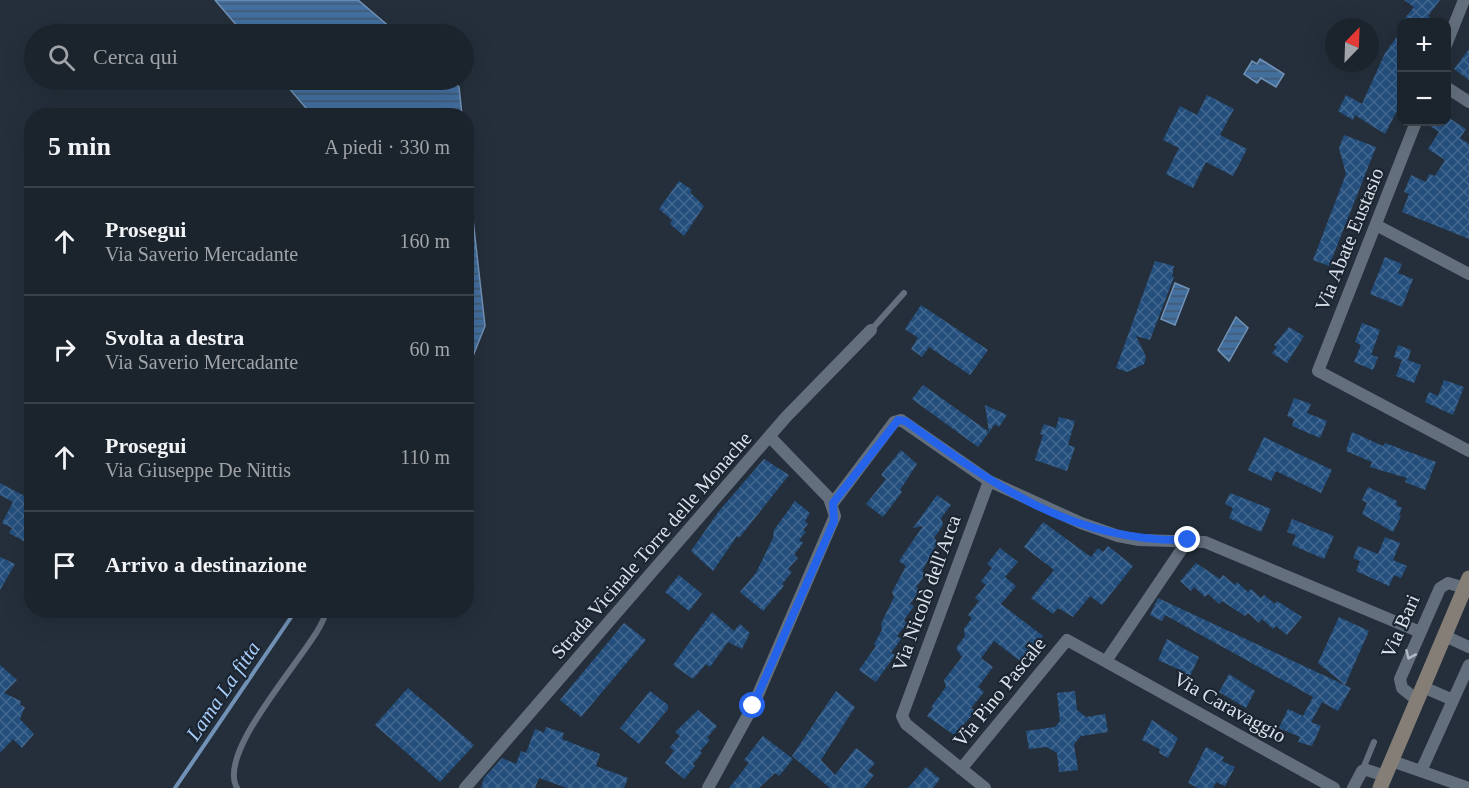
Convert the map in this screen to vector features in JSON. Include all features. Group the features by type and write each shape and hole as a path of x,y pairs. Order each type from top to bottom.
{"main road":[{"name":"Via Bari","path":"1383,782 1467,583"}],"street":[{"path":"1451,32 1464,0"},
{"path":"1451,90 1469,102"},
{"name":"Via Abate Eustasio","path":"1414,126 1318,371 1469,451"},
{"path":"1376,225 1469,274"},
{"name":"Strada Vicinale Torre delle Monache","path":"465,788 801,401 871,330"},
{"path":"833,503 898,420 905,421 989,481 1024,500 1118,536 1149,540 1188,540 1216,546 1420,632"},
{"path":"708,788 753,706 835,516 833,503 770,437"},
{"name":"Via Nicolò dell'Arca","path":"961,769 902,719 989,481"},
{"path":"1106,661 1188,540"},
{"name":"Via Bari","path":"1420,694 1400,684 1420,632 1442,585 1467,583"},
{"path":"1445,636 1469,647"},
{"name":"Via Caravaggio","path":"1067,640 1334,788"},
{"name":"Via Pino Pascale","path":"961,769 1067,640"},
{"path":"1421,771 1469,665"},
{"path":"1420,694 1453,700"},
{"path":"1392,761 1469,788"},
{"path":"961,769 985,788"},
{"name":"Via Bari","path":"1362,771 1367,770 1383,782"},
{"path":"1353,788 1362,771"}],"lane":[{"path":"871,330 904,293"},
{"path":"237,788 234,774 241,749 285,674 323,625 326,618"},
{"path":"1362,771 1374,742"}],"water":[{"path":"215,0 358,0 386,24 235,24"},
{"path":"1260,59 1284,74 1276,87 1261,78 1257,83 1244,74 1252,61 1257,64"},
{"path":"291,90 459,90 461,108 306,108"},
{"path":"474,228 485,326 474,354"},
{"path":"1175,283 1189,289 1175,325 1161,319"},
{"path":"1236,317 1248,328 1229,361 1218,350"}],"building":[{"path":"1404,0 1440,0 1428,16 1431,18 1405,18 1414,7"},
{"path":"1397,36 1397,111 1385,134 1355,115 1353,120 1338,111 1346,95 1362,104 1376,72 1379,72 1385,53"},
{"path":"1469,49 1469,80 1454,69"},
{"path":"1207,95 1234,109 1220,135 1247,149 1233,176 1206,162 1193,188 1166,174 1179,148 1163,140 1180,106 1197,115"},
{"path":"1451,119 1466,129 1460,138 1469,144 1469,239 1402,212 1409,194 1404,192 1411,175 1426,182 1429,174 1435,176 1445,160 1428,149 1439,132 1430,126 1451,126"},
{"path":"1344,135 1376,147 1329,266 1313,260 1346,174 1339,148"},
{"path":"679,181 692,190 690,192 704,206 684,236 670,224 672,220 659,209"},
{"path":"1385,257 1402,264 1398,273 1413,279 1402,307 1370,294"},
{"path":"1155,261 1174,266 1172,277 1174,277 1150,340 1136,336 1146,357 1144,364 1127,372 1116,368"},
{"path":"921,305 988,350 970,375 929,347 922,357 911,349 918,338 905,329"},
{"path":"1362,323 1380,330 1371,355 1378,357 1373,370 1354,362 1361,345 1355,342"},
{"path":"1289,327 1304,336 1287,363 1272,353 1277,347 1274,345"},
{"path":"1398,345 1411,350 1408,360 1421,365 1414,383 1396,376 1402,360 1394,357"},
{"path":"1444,380 1464,387 1453,415 1425,402 1429,392 1438,396"},
{"path":"923,385 989,432 978,447 912,399"},
{"path":"1294,398 1311,404 1307,413 1327,421 1320,438 1292,426 1294,419 1287,416"},
{"path":"985,405 1007,415 999,427 995,424 989,432"},
{"path":"1059,417 1075,421 1068,445 1075,447 1067,471 1035,460 1044,424 1056,428"},
{"path":"1352,432 1383,446 1385,443 1436,462 1425,490 1405,482 1407,478 1370,467 1372,462 1346,451"},
{"path":"1264,437 1332,470 1321,493 1276,471 1271,481 1248,470"},
{"path":"901,450 917,464 900,490 902,492 883,517 866,504 886,479 881,475"},
{"path":"764,459 789,475 739,538 737,536 713,571 691,551 719,511"},
{"path":"0,483 24,496 24,541 9,533 12,528 2,523 13,502 0,495"},
{"path":"1368,487 1397,501 1396,505 1402,508 1399,515 1401,516 1393,532 1362,514 1367,503 1362,500"},
{"path":"1230,493 1271,509 1261,532 1229,518 1233,508 1225,504"},
{"path":"937,495 951,505 941,518 943,525 934,538 938,542 922,571 926,574 916,587 920,590 910,604 914,606 904,620 907,623 897,636 901,639 891,653 895,655 876,682 859,670 876,646 874,644 882,630 881,624 894,597 892,592 906,566 899,561 923,526 913,528"},
{"path":"795,501 810,513 805,521 808,524 803,530 806,532 799,540 803,543 794,555 798,558 788,569 792,572 782,584 784,586 763,611 740,592 756,573 773,538 774,530"},
{"path":"1292,519 1334,536 1324,559 1292,545 1296,535 1287,532"},
{"path":"1043,522 1091,557 1098,548 1103,552 1108,546 1133,566 1102,605 1090,596 1073,617 1058,608 1053,614 1031,598 1054,570 1024,547"},
{"path":"1385,537 1400,543 1393,560 1407,566 1401,578 1394,575 1389,586 1356,571 1360,561 1353,558 1358,546 1378,554"},
{"path":"1000,548 1018,562 1005,577 1016,586 1001,604 1043,636 1023,663 994,641 981,658 993,667 978,687 984,692 971,708 976,711 954,735 927,716 946,687 944,680 962,657 956,648 965,636 964,629 972,618 968,615 979,601 975,598 986,585 981,581 992,568 987,564"},
{"path":"0,557 15,564 0,590"},
{"path":"1196,563 1220,579 1223,575 1235,585 1237,582 1248,592 1251,589 1261,598 1264,595 1275,604 1277,601 1302,617 1287,635 1276,626 1273,629 1262,619 1259,623 1248,613 1245,616 1222,601 1219,604 1208,594 1205,597 1194,587 1191,591 1180,581"},
{"path":"679,575 702,594 689,611 665,592"},
{"path":"1158,598 1351,688 1338,711 1322,702 1311,722 1321,726 1312,746 1298,742 1300,737 1279,728 1288,709 1303,716 1313,697 1165,615 1162,621 1150,615"},
{"path":"712,612 734,631 740,624 750,633 742,649 728,642 710,667 706,664 693,679 673,665"},
{"path":"1339,617 1369,631 1345,685 1318,663"},
{"path":"624,623 646,640 581,717 560,700"},
{"path":"1167,639 1199,657 1189,678 1178,673 1180,670 1158,660"},
{"path":"0,665 17,680 4,693 21,701 20,705 25,707 20,719 34,734 22,748 13,739 0,753"},
{"path":"1229,674 1255,691 1246,708 1219,692"},
{"path":"408,688 474,745 440,782 375,725"},
{"path":"650,691 668,705 668,709 639,744 620,728"},
{"path":"836,691 855,707 821,760 835,775 856,748 875,763 868,771 874,775 864,788 830,788 792,756"},
{"path":"1075,691 1077,710 1086,717 1105,714 1108,732 1081,736 1074,744 1078,770 1059,772 1057,753 1047,747 1029,749 1026,731 1055,727 1060,721 1057,693"},
{"path":"698,710 717,726 707,738 710,740 700,751 702,753 693,764 695,766 684,779 665,763 674,751 670,747 680,736 675,732"},
{"path":"1152,720 1178,738 1168,758 1159,753 1160,749 1142,740"},
{"path":"546,727 564,733 562,739 600,754 596,766 628,778 624,788 567,788 539,778 535,788 481,788 484,778 502,758 516,764 521,751 526,753 535,729 544,733"},
{"path":"763,736 793,759 779,776 775,773 759,788 729,788 749,763 744,760"},
{"path":"1206,747 1224,757 1222,761 1235,767 1225,786 1216,782 1213,788 1198,788 1188,783"},
{"path":"926,767 940,779 933,788 908,788"}],"waterway":[{"name":"Lama La fitta","path":"175,788 291,618"}],"route":[{"path":"753,706 834,521 833,503 847,482 894,422 898,420 905,421 989,481 1024,500 1118,536 1139,540 1188,540"}]}
